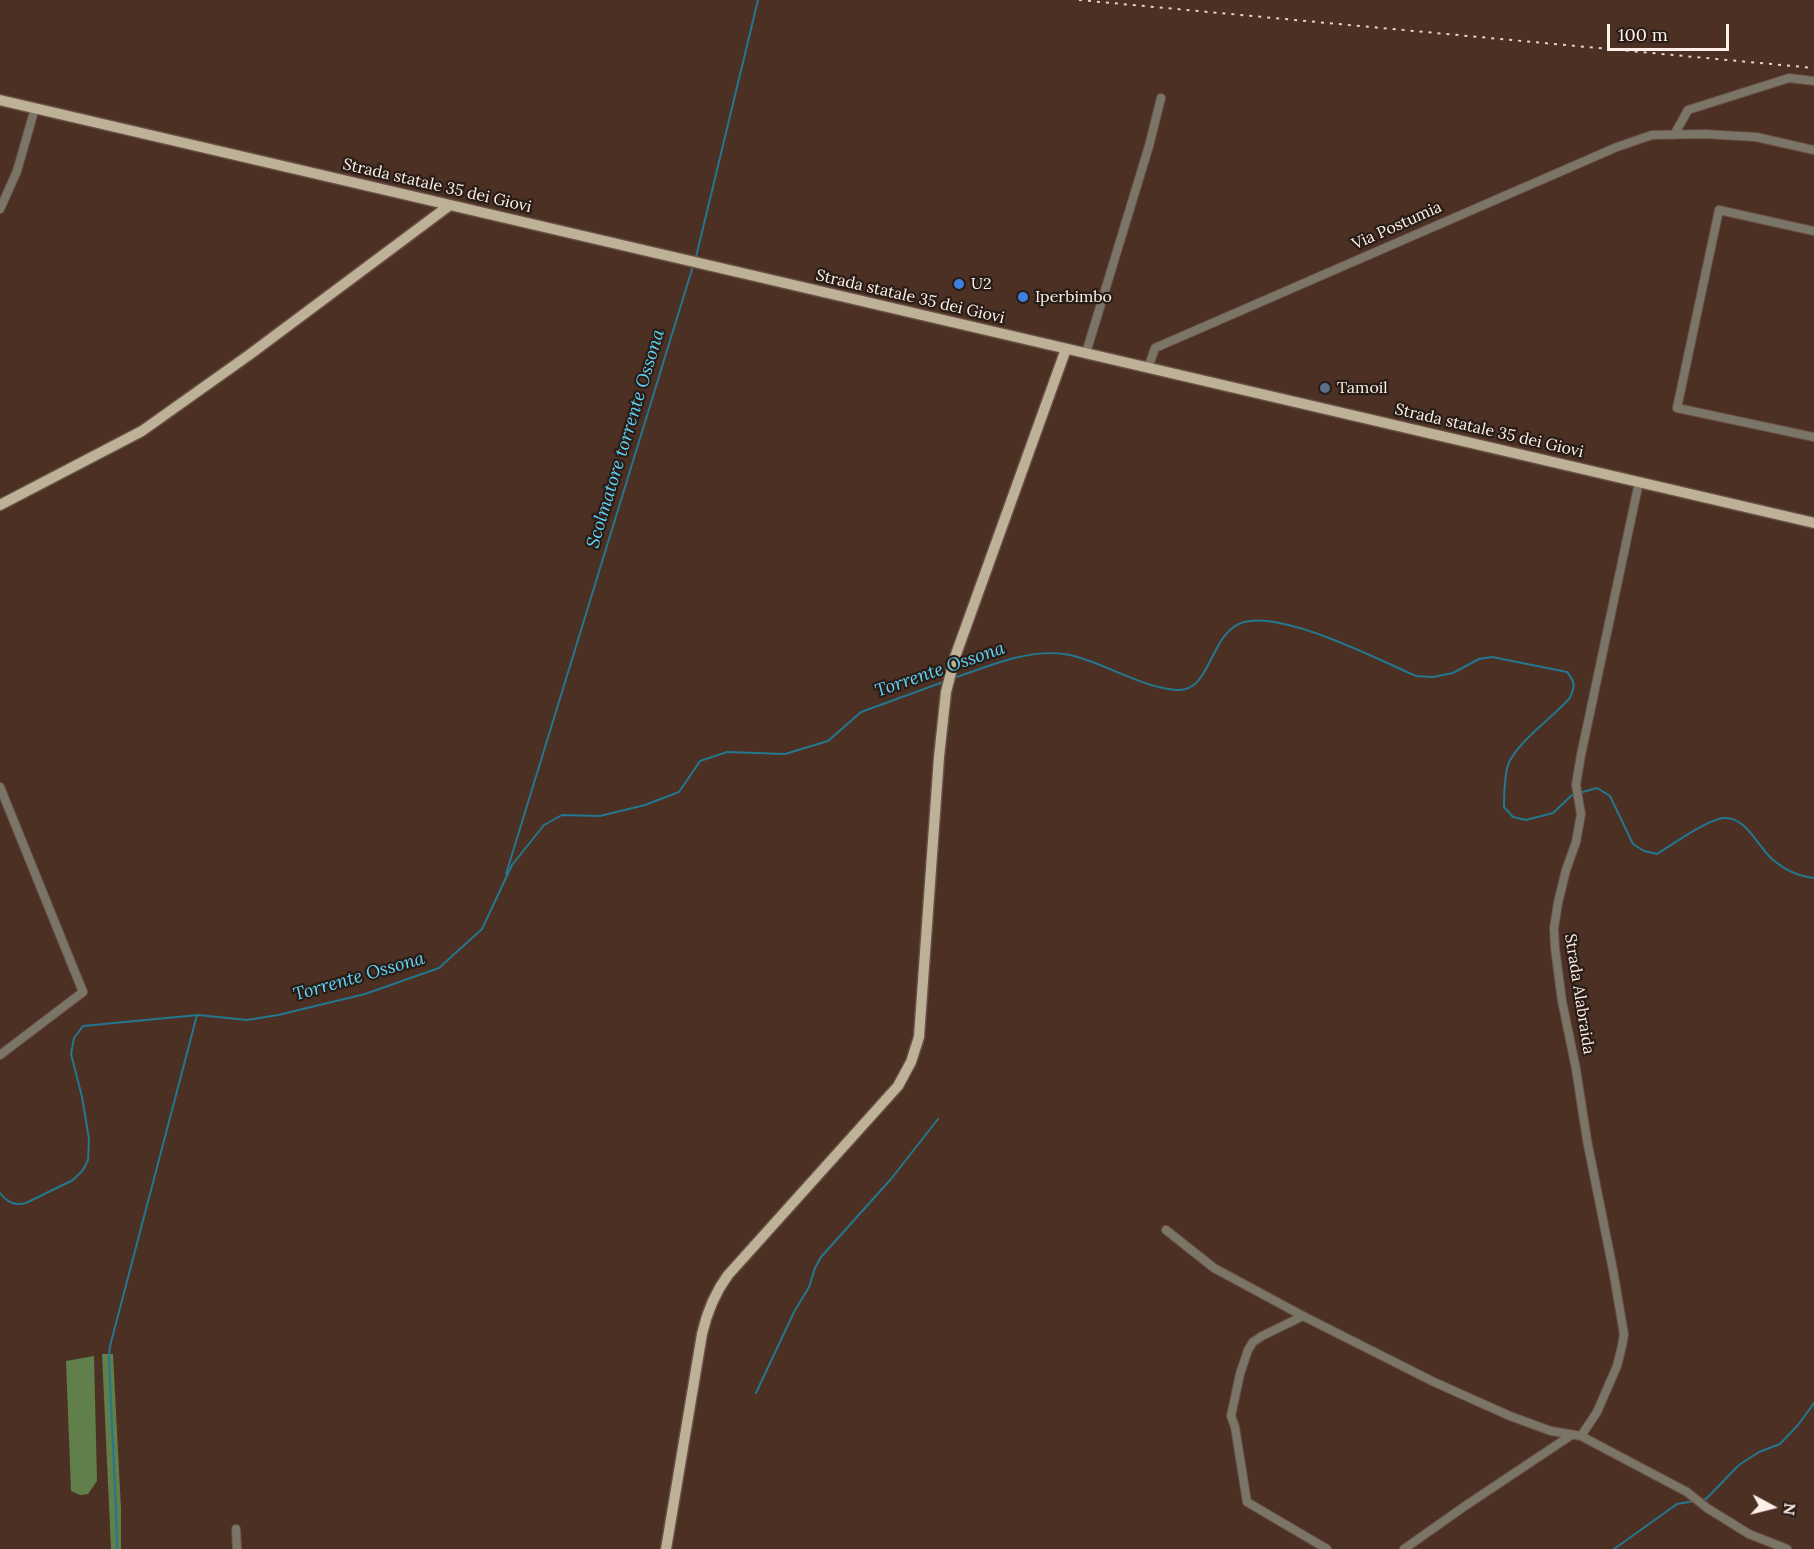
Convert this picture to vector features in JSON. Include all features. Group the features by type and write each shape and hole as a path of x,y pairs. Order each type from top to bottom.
{"main road":[{"name":"Strada statale 35 dei Giovi","path":"0,100 1814,523"},
{"path":"0,505 142,431 450,205"},
{"path":"666,1549 702,1334 711,1303 728,1275 898,1086 911,1062 920,1028 939,757 946,692 951,669 1066,349"}],"street":[{"path":"1674,135 1688,110 1789,78 1814,81"},
{"path":"1086,353 1149,146 1161,98"},
{"path":"0,209 17,171 35,108"},
{"name":"Via Postumia","path":"1148,368 1155,348 1617,147 1652,135 1704,134 1756,137 1814,150"},
{"path":"1814,231 1719,210 1677,408 1814,437"},
{"name":"Strada Alabraida","path":"1581,1436 1597,1412 1608,1389 1624,1334 1562,1001 1554,928 1558,903 1576,842 1581,814 1576,785 1581,754 1640,482"},
{"path":"0,787 83,992 0,1055"},
{"path":"1166,1230 1214,1268 1303,1316 1434,1382 1510,1416 1551,1431 1581,1436 1687,1491 1707,1508 1749,1534 1787,1549"},
{"path":"1303,1316 1262,1336 1250,1347 1244,1361 1231,1416 1235,1427 1247,1502 1327,1549"},
{"path":"1404,1549 1571,1435"},
{"path":"236,1529 237,1549"}],"green space":[{"path":"102,1354 113,1354 121,1549 111,1549"},
{"path":"94,1356 97,1481 88,1494 80,1495 71,1491 66,1361"}],"waterway":[{"name":"Scolmatore torrente Ossona","path":"696,257 758,0"},
{"name":"Scolmatore torrente Ossona","path":"506,874 693,266"},
{"name":"Torrente Ossona","path":"954,678 1022,656 1050,653 1080,658 1135,680 1167,689 1188,688 1197,682 1224,637 1233,628 1244,622 1261,620 1282,623 1330,638 1416,676 1433,677 1453,673 1479,659 1492,657 1567,672 1574,686 1569,699 1518,748 1508,765 1504,807 1513,817 1526,820 1553,813 1572,795 1597,788 1610,796 1633,844 1644,851 1657,854 1707,823 1723,818 1731,819 1744,826 1769,856 1779,864 1790,871 1814,878"},
{"name":"Torrente Ossona","path":"0,1193 11,1202 26,1203 73,1180 83,1170 88,1160 89,1139 82,1097 71,1054 74,1038 83,1026 198,1015 247,1020 278,1015 365,994 439,968 482,929 512,865 544,825 562,815 600,816 645,805 679,792 700,761 727,752 785,754 828,741 861,712 946,681"},
{"path":"117,1549 110,1346 197,1015"},
{"path":"756,1393 794,1312 809,1287 821,1257 891,1179 938,1119"},
{"path":"1700,1500 1706,1499 1739,1465 1759,1452 1780,1444 1814,1403"},
{"path":"1614,1549 1677,1504 1695,1501"}],"railway":[{"path":"1079,0 1814,68"}],"place":[{"name":"U2","path":"959,284"},
{"name":"Iperbimbo","path":"1023,297"},
{"name":"Tamoil","path":"1325,388"}]}
